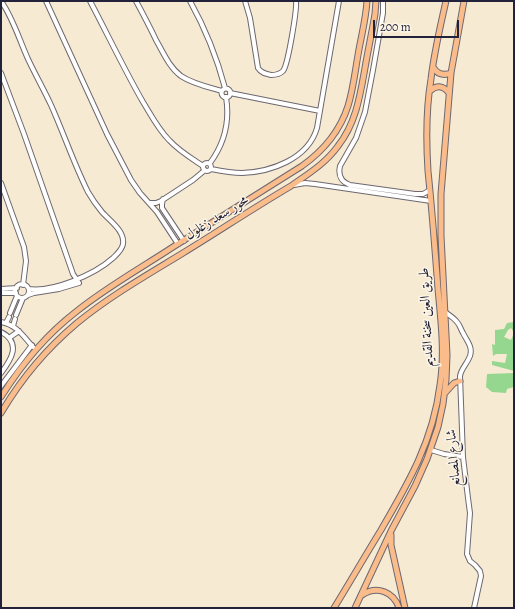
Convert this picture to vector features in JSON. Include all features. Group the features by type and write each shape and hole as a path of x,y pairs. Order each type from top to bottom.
{"main road":[{"name":"محور سعد زغلول","path":"1,397 14,377 36,350 62,324 82,307 108,288 302,166 311,160 327,144 339,126 351,96 367,1"},
{"name":"محور سعد زغلول","path":"1,413 17,388 36,364 77,323 112,297 291,186 315,169 331,155 350,128 354,118 360,97 376,1"},
{"name":"طريق العين سخنة القديم","path":"334,608 408,482 425,446 436,412 441,384 442,348 427,148 430,91 433,67 446,1"},
{"name":"طريق العين سخنة القديم","path":"355,608 362,596 391,531 415,486 430,450 441,416 445,394 447,355 440,214 448,93 464,1"},
{"path":"433,67 440,74 444,75 451,73"},
{"path":"430,91 440,86 443,87 448,93"},
{"path":"268,188 266,194 271,198"},
{"path":"257,195 263,198 262,204"},
{"path":"445,394 454,383 460,381"},
{"path":"391,531 392,545 405,608"},
{"path":"362,596 372,590 379,590 390,594 399,608"}],"street":[{"path":"1,1 12,20 89,194 102,212 120,231 123,239 122,247 118,254 96,270 77,280 36,289 28,289 23,285"},
{"path":"46,1 110,140 131,180 140,193 157,212 178,244"},
{"path":"90,1 131,82 167,139 188,157 208,171 211,169 242,173 275,167 289,161 303,151 311,141 316,132 339,1"},
{"path":"136,1 166,57 175,70 188,80 202,86 223,90 228,89 230,93 320,111"},
{"path":"190,1 208,38 223,90 222,95 226,97 228,112 225,132 218,150 210,163 212,166 211,169"},
{"path":"245,1 248,9 258,68 264,73 276,75 282,72 285,66 289,50 296,1"},
{"path":"383,1 383,12 365,112 356,138 341,164 339,170 340,177 350,185 416,194 423,194 430,190"},
{"path":"1,73 73,274 79,283 34,293 23,298 13,326"},
{"path":"226,97 229,96 230,93"},
{"path":"150,203 156,203 193,180 204,168 205,163 210,163"},
{"path":"1,183 24,247 26,261 23,285"},
{"path":"291,186 306,183 431,201"},
{"path":"163,199 162,208 184,240"},
{"path":"157,212 162,208"},
{"path":"68,283 73,274"},
{"path":"1,288 17,288 20,285 23,285"},
{"path":"6,324 17,288"},
{"path":"28,289 28,295"},
{"path":"1,293 16,295 23,298"},
{"name":"شارع المصانع","path":"445,312 457,321 470,346 470,356 460,372 460,381 463,457 470,521 467,554 470,561 479,569 481,576 474,608"},
{"path":"1,322 13,326 36,350"},
{"path":"9,338 19,331"},
{"path":"1,332 9,338 12,345 10,361 1,373"},
{"path":"1,386 32,345"},
{"path":"430,450 463,457"}],"green space":[{"path":"514,322 514,330 513,331 511,328 508,330 504,337 511,340 514,333 514,371 492,365 492,361 505,363 507,354 496,354 493,356 492,344 495,345 495,330 504,329 507,323"},
{"path":"514,373 514,387 507,389 506,393 492,392 486,387 487,374"}]}
